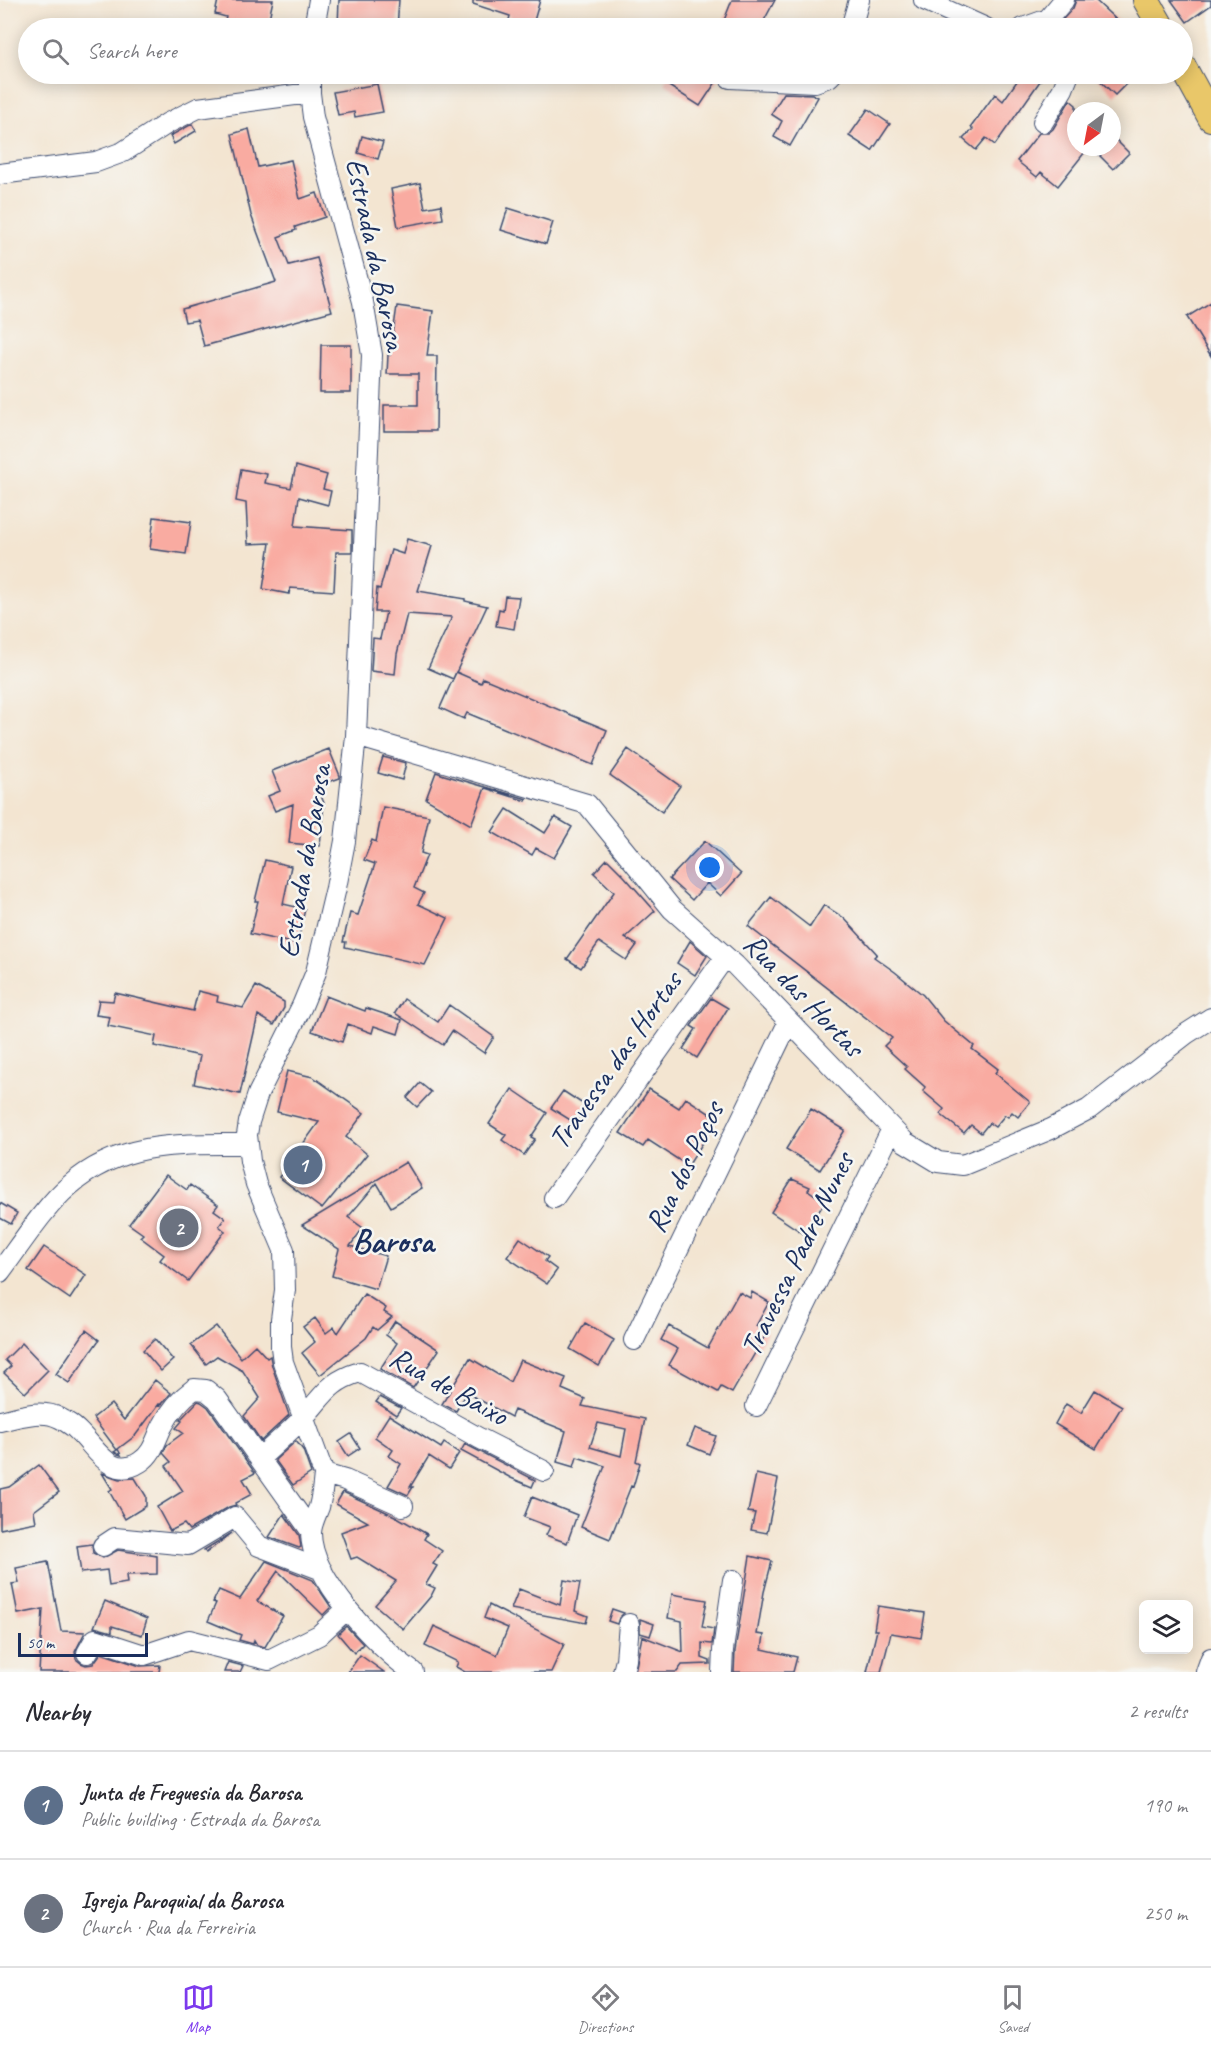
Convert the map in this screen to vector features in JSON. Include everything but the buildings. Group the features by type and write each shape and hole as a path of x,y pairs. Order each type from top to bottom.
{"main road":[{"path":"1146,0 1156,18"},
{"path":"1192,84 1211,118"}],"street":[{"path":"316,18 319,0"},
{"path":"854,18 859,0"},
{"path":"924,0 964,18"},
{"path":"1056,18 1064,0"},
{"path":"0,174 96,162 123,152 168,123 198,108 306,84"},
{"name":"Estrada da Barosa","path":"310,84 313,117 363,302 372,355 356,736 345,841 316,972 302,1006 258,1094 249,1122 248,1143 256,1184 284,1250 285,1290 281,1319 281,1347 284,1362 324,1474"},
{"path":"1043,122 1065,84"},
{"name":"Rua das Hortas","path":"356,736 587,804 672,909 725,957 905,1142 938,1162 963,1165 1051,1129 1089,1109 1186,1034 1211,1018"},
{"name":"Travessa das Hortas","path":"554,1198 725,957"},
{"name":"Rua dos Poços","path":"634,1340 789,1021"},
{"name":"Travessa Padre Nunes","path":"756,1406 892,1129"},
{"path":"0,1272 67,1187 110,1158 140,1149 184,1144 248,1143"},
{"name":"Rua de Baixo","path":"303,1418 330,1386 344,1377 360,1372 544,1471"},
{"path":"0,1421 20,1416 46,1414 67,1422 81,1434 100,1458 110,1465 127,1467 141,1461 152,1449 162,1426 178,1401 194,1389 206,1390 217,1398 311,1531"},
{"path":"260,1458 303,1418"},
{"path":"401,1669 347,1609 322,1570 312,1546 311,1531 321,1497 324,1474 345,1480 404,1506"},
{"path":"104,1546 115,1538 188,1545 235,1517 259,1546 322,1570"},
{"path":"722,1672 733,1580"},
{"path":"87,1653 95,1639 144,1655 189,1640 269,1660 319,1635 347,1609"},
{"path":"623,1672 629,1624"},
{"path":"1206,1672 1211,1658"}],"place":[{"name":"Junta de Freguesia da Barosa","path":"303,1165"},
{"name":"Igreja Paroquial da Barosa","path":"179,1228"}],"district":[{"name":"Barosa","path":"393,1240"}]}
